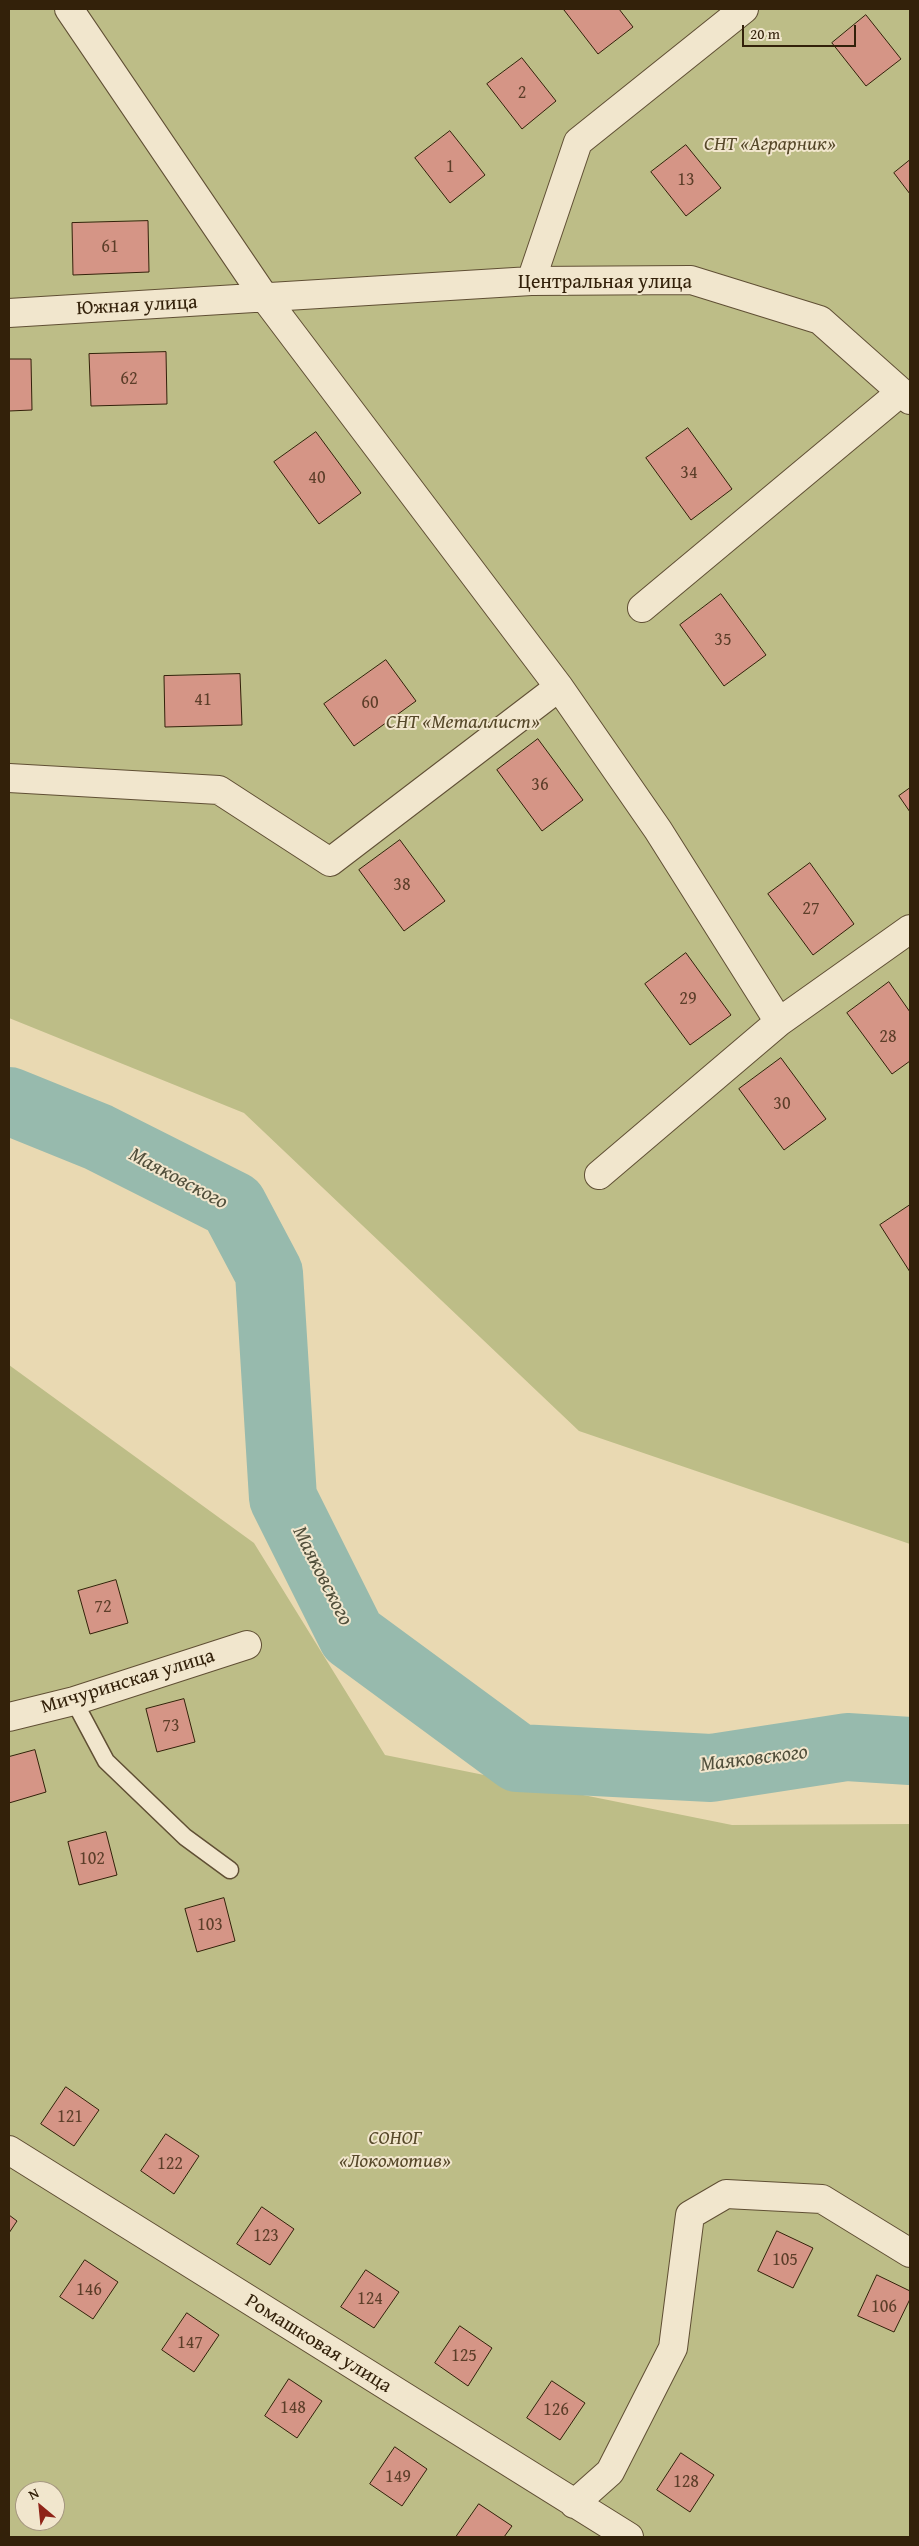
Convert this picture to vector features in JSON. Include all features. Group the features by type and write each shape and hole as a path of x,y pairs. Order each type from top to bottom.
{"street":[{"path":"69,9 265,298 559,687 658,830 779,1022"},
{"path":"531,281 578,142 744,9"},
{"name":"Центральная улица","path":"265,298 531,281 639,282 691,280 820,320 906,396"},
{"name":"Южная улица","path":"9,313 265,298"},
{"path":"642,608 906,396"},
{"path":"9,778 219,790 330,862 559,687"},
{"path":"599,1175 779,1022 910,929"},
{"name":"Мичуринская улица","path":"9,1717 74,1701 247,1645"},
{"name":"Ромашковая улица","path":"9,2150 629,2537"},
{"path":"574,2504 610,2472 673,2348 690,2215 726,2194 822,2199 910,2253"}],"lane":[{"path":"74,1701 106,1761 185,1837 230,1870"}],"green space":[{"name":"СНТ «Металлист»","path":"9,9 910,9 910,1544 579,1431 244,1113 9,1018"},
{"name":"СОНОГ «Локомотив»","path":"9,1365 254,1543 385,1755 732,1825 910,1824 910,2537 9,2537"}],"building":[{"path":"619,9 633,27 598,54 564,10"},
{"path":"866,15 901,59 866,86 832,43"},
{"path":"522,58 556,101 522,129 487,84"},
{"path":"450,131 485,175 450,203 415,158"},
{"path":"686,145 721,188 686,216 651,172"},
{"path":"910,160 910,194 894,173"},
{"path":"148,221 149,272 73,275 72,223"},
{"path":"166,352 167,404 91,406 89,354"},
{"path":"9,359 31,359 32,410 9,411"},
{"path":"688,428 732,489 691,520 646,458"},
{"path":"316,432 361,493 319,524 274,462"},
{"path":"721,594 766,655 724,686 680,625"},
{"path":"386,660 416,701 354,746 324,704"},
{"path":"240,674 242,725 165,727 164,676"},
{"path":"538,739 583,800 542,831 497,770"},
{"path":"910,788 910,812 899,796"},
{"path":"400,840 445,901 404,931 359,870"},
{"path":"810,863 854,924 813,955 768,894"},
{"path":"686,953 731,1015 690,1045 645,984"},
{"path":"889,982 910,1012 910,1061 892,1074 847,1013"},
{"path":"781,1058 826,1119 784,1150 739,1089"},
{"path":"910,1205 910,1272 880,1225"},
{"path":"116,1580 128,1623 90,1634 78,1591"},
{"path":"184,1699 195,1742 157,1752 146,1709"},
{"path":"35,1750 46,1792 9,1803 9,1757"},
{"path":"106,1832 117,1875 79,1885 68,1842"},
{"path":"224,1898 235,1941 197,1952 185,1909"},
{"path":"66,2087 99,2110 74,2146 41,2124"},
{"path":"166,2134 199,2156 174,2194 141,2171"},
{"path":"262,2207 294,2229 270,2265 237,2244"},
{"path":"9,2215 17,2221 9,2233"},
{"path":"777,2231 813,2248 793,2288 758,2271"},
{"path":"85,2260 118,2282 93,2319 60,2297"},
{"path":"366,2270 399,2292 374,2328 341,2307"},
{"path":"877,2275 910,2291 910,2299 894,2332 858,2316"},
{"path":"187,2313 219,2335 194,2372 162,2350"},
{"path":"460,2326 492,2348 468,2386 435,2363"},
{"path":"289,2379 322,2401 297,2438 265,2416"},
{"path":"552,2381 585,2403 560,2440 527,2418"},
{"path":"395,2447 427,2469 402,2506 370,2484"},
{"path":"681,2453 714,2475 690,2512 657,2490"},
{"path":"479,2504 512,2526 504,2537 456,2537"}],"waterway":[{"name":"Маяковского","path":"9,1101 98,1137 233,1205 269,1273 283,1498 352,1636 518,1758 711,1768 847,1747 910,1751"}],"park label":[{"name":"СНТ «Аграрник»","path":"770,145"}]}
